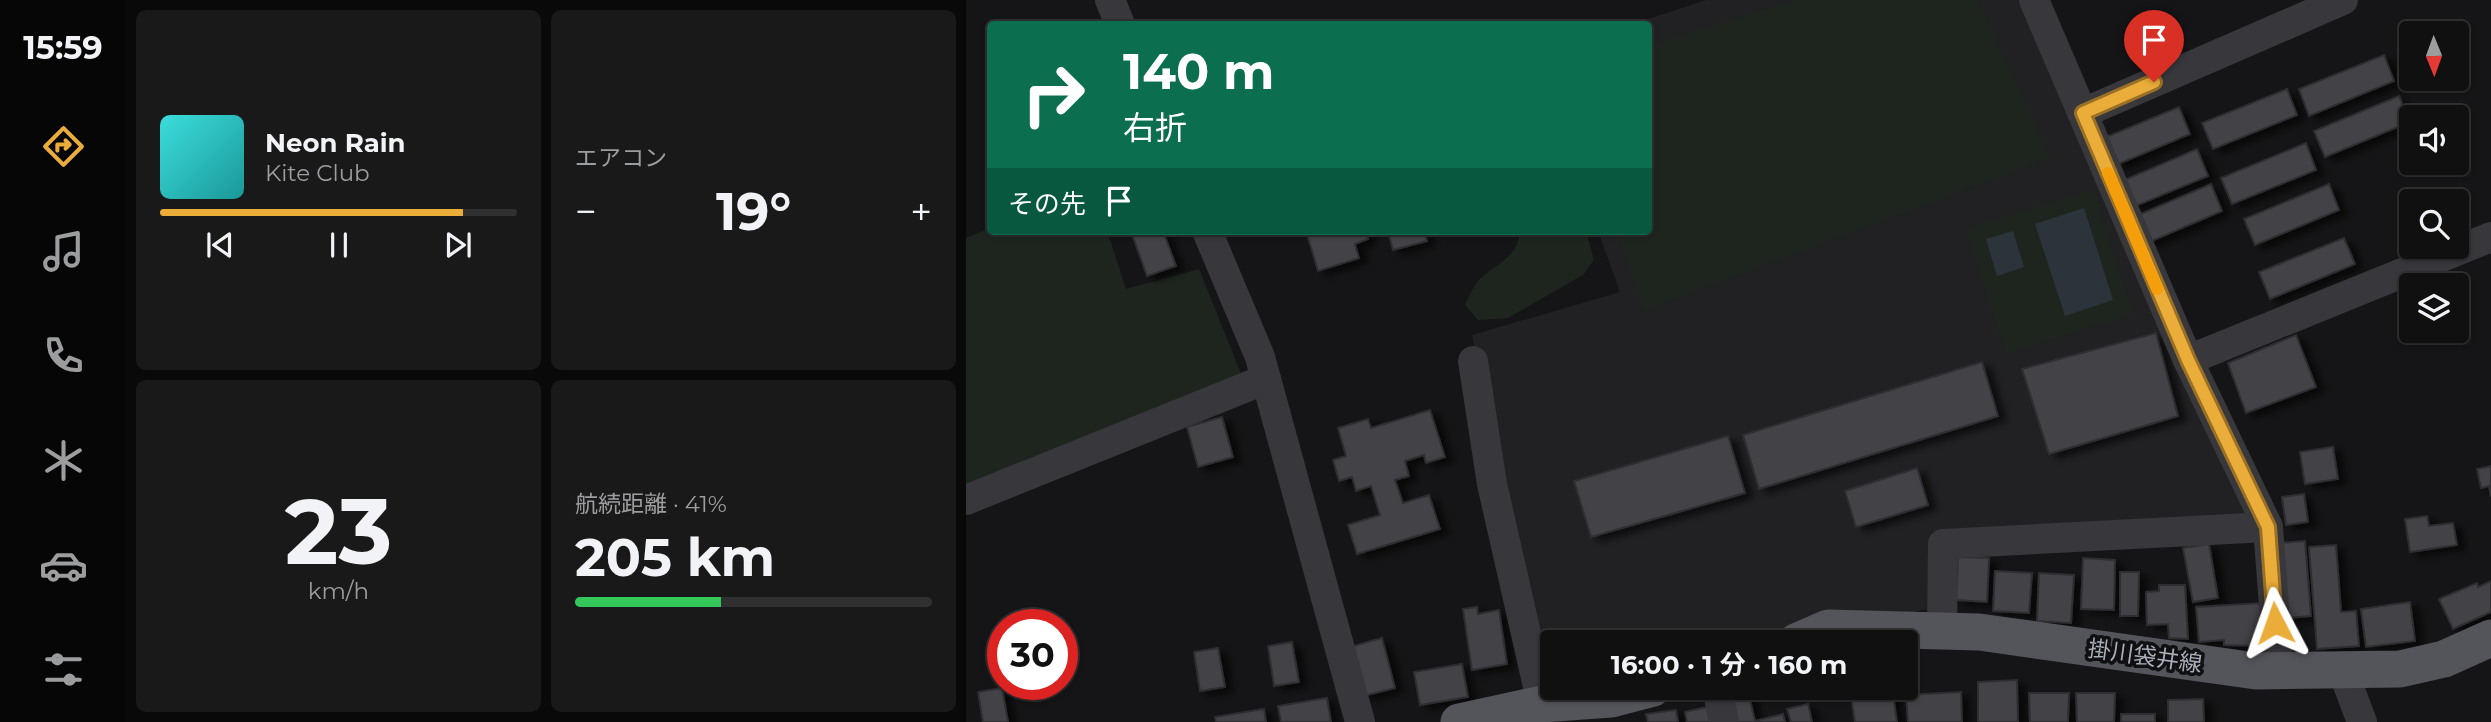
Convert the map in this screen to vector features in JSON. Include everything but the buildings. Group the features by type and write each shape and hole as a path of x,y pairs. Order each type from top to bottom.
{"main road":[{"name":"掛川袋井線","path":"1824,630 1979,632 2210,666 2278,671 2400,669 2444,659 2491,638"},
{"path":"1459,722 1542,704 1614,711 1633,700"}],"street":[{"path":"1110,0 1119,21"},
{"path":"2034,0 2188,360 2268,527 2278,671"},
{"path":"2083,113 2343,0"},
{"path":"1209,235 1260,357 1360,722"},
{"path":"2188,360 2491,237"},
{"path":"1473,361 1492,484 1542,704"},
{"path":"966,500 1266,379"},
{"path":"1942,630 1943,544 2268,527"},
{"path":"2342,670 2362,722"},
{"path":"1719,700 1724,722"}],"shaded area":[{"path":"1706,0 2018,0 2263,523 1943,544 1929,609 1823,630 1540,630 1540,693 1472,335 1620,292 1599,235 1652,235 1652,21 1642,21"},
{"path":"1794,0 1978,0 2050,158 1644,310 1618,235 1652,235 1652,45"},
{"path":"2093,189 2133,314 2006,354 1966,229"},
{"path":"2084,208 2113,300 2065,316 2035,224"},
{"path":"987,229 987,235 1108,235 1126,289 1199,269 1242,376 966,486 966,238"},
{"path":"2013,231 2024,267 1997,276 1986,239"},
{"path":"1519,235 1587,235 1594,260 1583,275 1508,318 1478,320 1465,305 1475,285 1509,256"}],"slow traffic":[{"path":"2108,173 2157,289"}],"route":[{"path":"2154,82 2083,113 2188,360 2254,503 2268,527 2275,623"}]}
